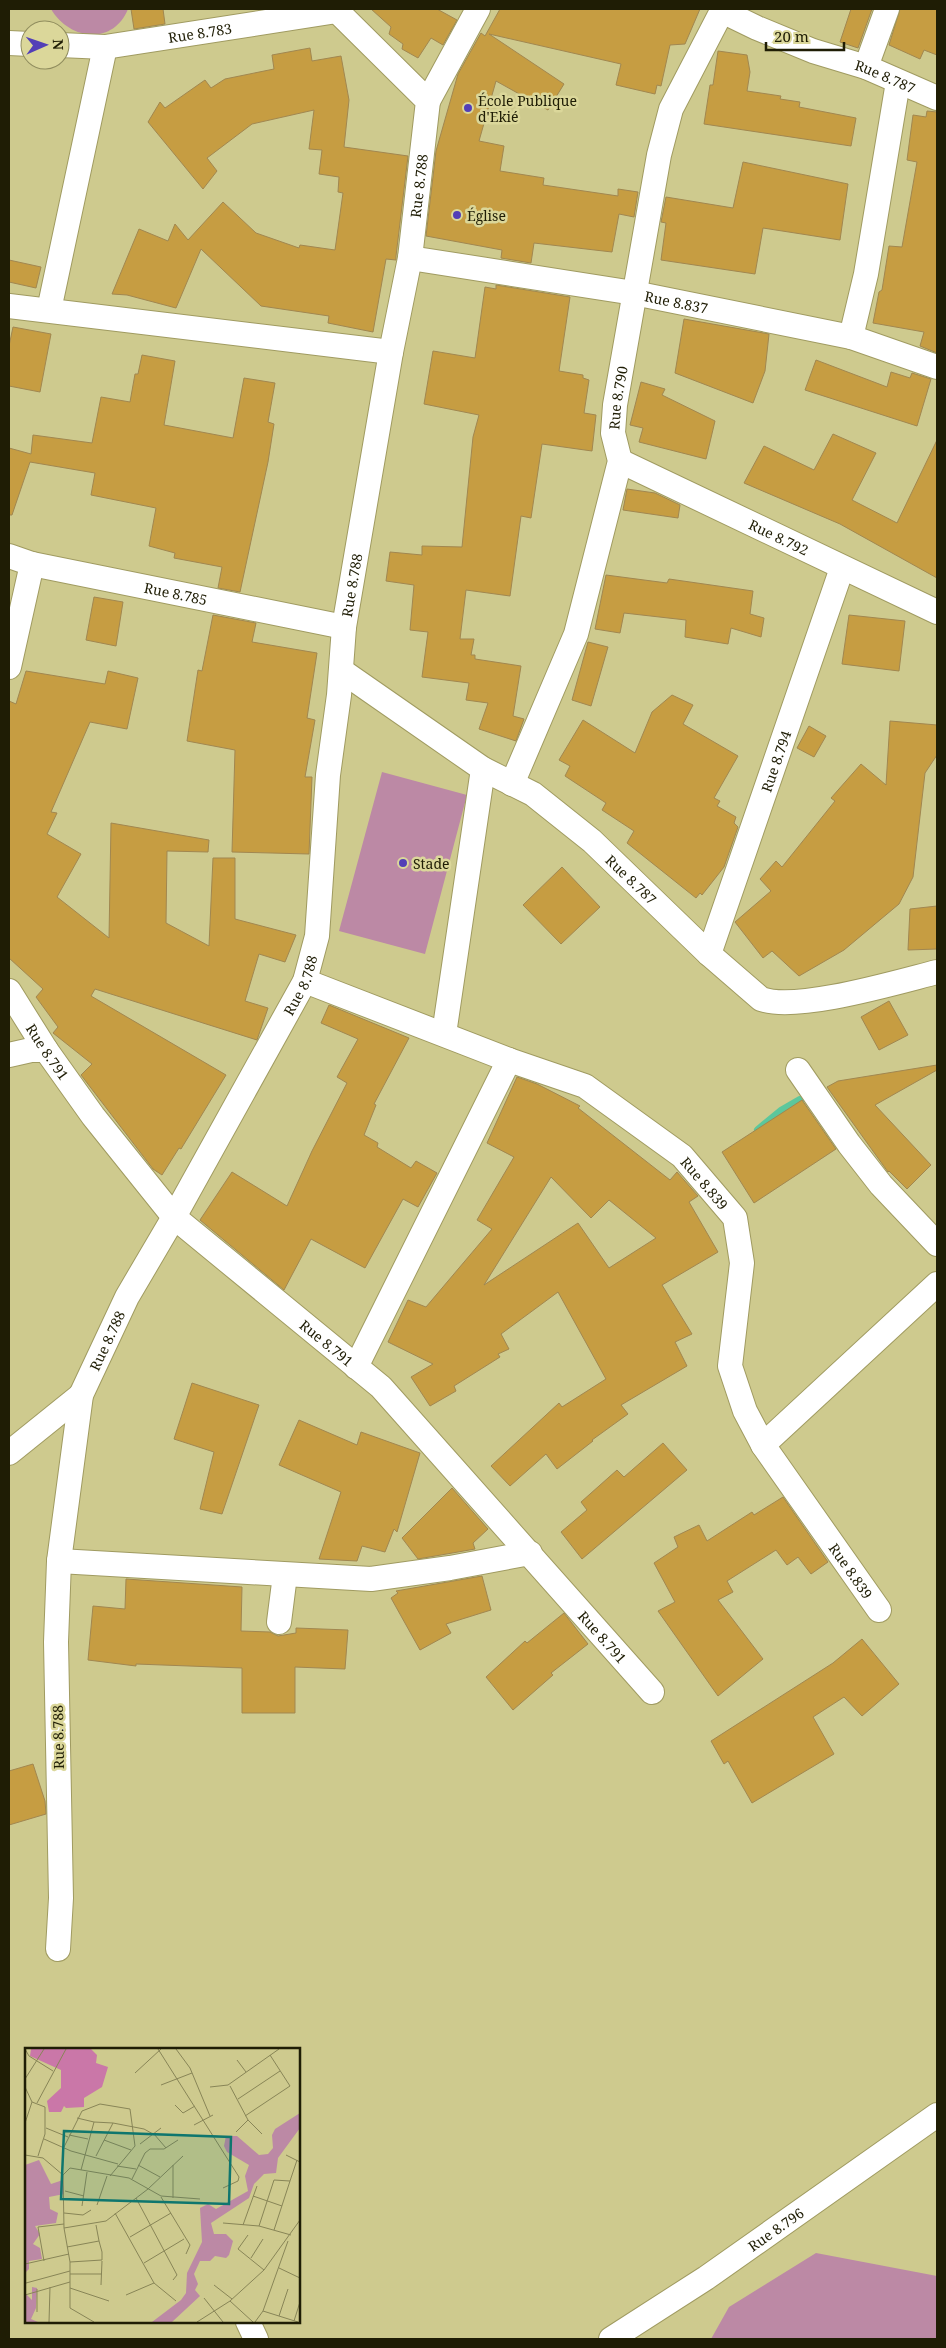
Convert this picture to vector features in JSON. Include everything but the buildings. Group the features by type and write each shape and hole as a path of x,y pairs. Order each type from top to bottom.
{"street":[{"path":"338,10 428,102 478,9"},
{"path":"866,67 887,9"},
{"name":"Rue 8.783","path":"70,45 105,47 338,10"},
{"name":"Rue 8.787","path":"723,10 813,51 866,67 937,98"},
{"name":"Rue 8.790","path":"512,784 576,634 620,461 613,433 615,405 659,155 671,109 723,10"},
{"path":"49,310 105,47"},
{"path":"851,337 866,274 898,82"},
{"name":"Rue 8.788","path":"58,1950 61,1898 56,1642 59,1561 81,1395 127,1297 174,1217 305,981 317,936 328,775 342,671 344,627 391,352 410,258 428,102"},
{"name":"Rue 8.837","path":"410,258 634,292 851,337 937,368"},
{"path":"9,306 391,352"},
{"name":"Rue 8.792","path":"620,461 937,612"},
{"name":"Rue 8.785","path":"9,556 32,564 344,627"},
{"path":"9,667 32,564"},
{"name":"Rue 8.794","path":"709,954 842,568"},
{"name":"Rue 8.787","path":"342,671 483,770 533,794 592,841 709,954 762,999 772,1003 814,1000 937,972"},
{"path":"444,1034 483,770"},
{"name":"Rue 8.839","path":"305,981 508,1060 586,1086 682,1156 735,1218 742,1262 730,1366 745,1411 763,1445 878,1610"},
{"name":"Rue 8.791","path":"9,991 46,1050 93,1116 174,1217 381,1387 652,1692"},
{"path":"9,1055 46,1050"},
{"path":"356,1367 508,1060"},
{"path":"798,1070 848,1144 881,1185 937,1244"},
{"path":"763,1445 937,1284"},
{"path":"9,1453 81,1395"},
{"path":"59,1561 371,1579 450,1568 530,1553"},
{"path":"279,1622 285,1575"},
{"name":"Rue 8.796","path":"611,2339 706,2278 937,2115"},
{"path":"248,2323 256,2339"}],"shaded area":[{"path":"51,9 128,9 121,21 112,29 102,33 79,32 70,28 70,20 59,19"},
{"name":"Stade","path":"382,772 467,795 425,954 339,931"},
{"path":"816,2253 937,2276 937,2339 711,2339 729,2307"}],"waterway":[{"path":"758,1130 781,1111 800,1100"}],"place":[{"name":"École Publique d'Ekié","path":"468,108"},
{"name":"Église","path":"457,215"},
{"name":"Stade","path":"403,863"}]}
